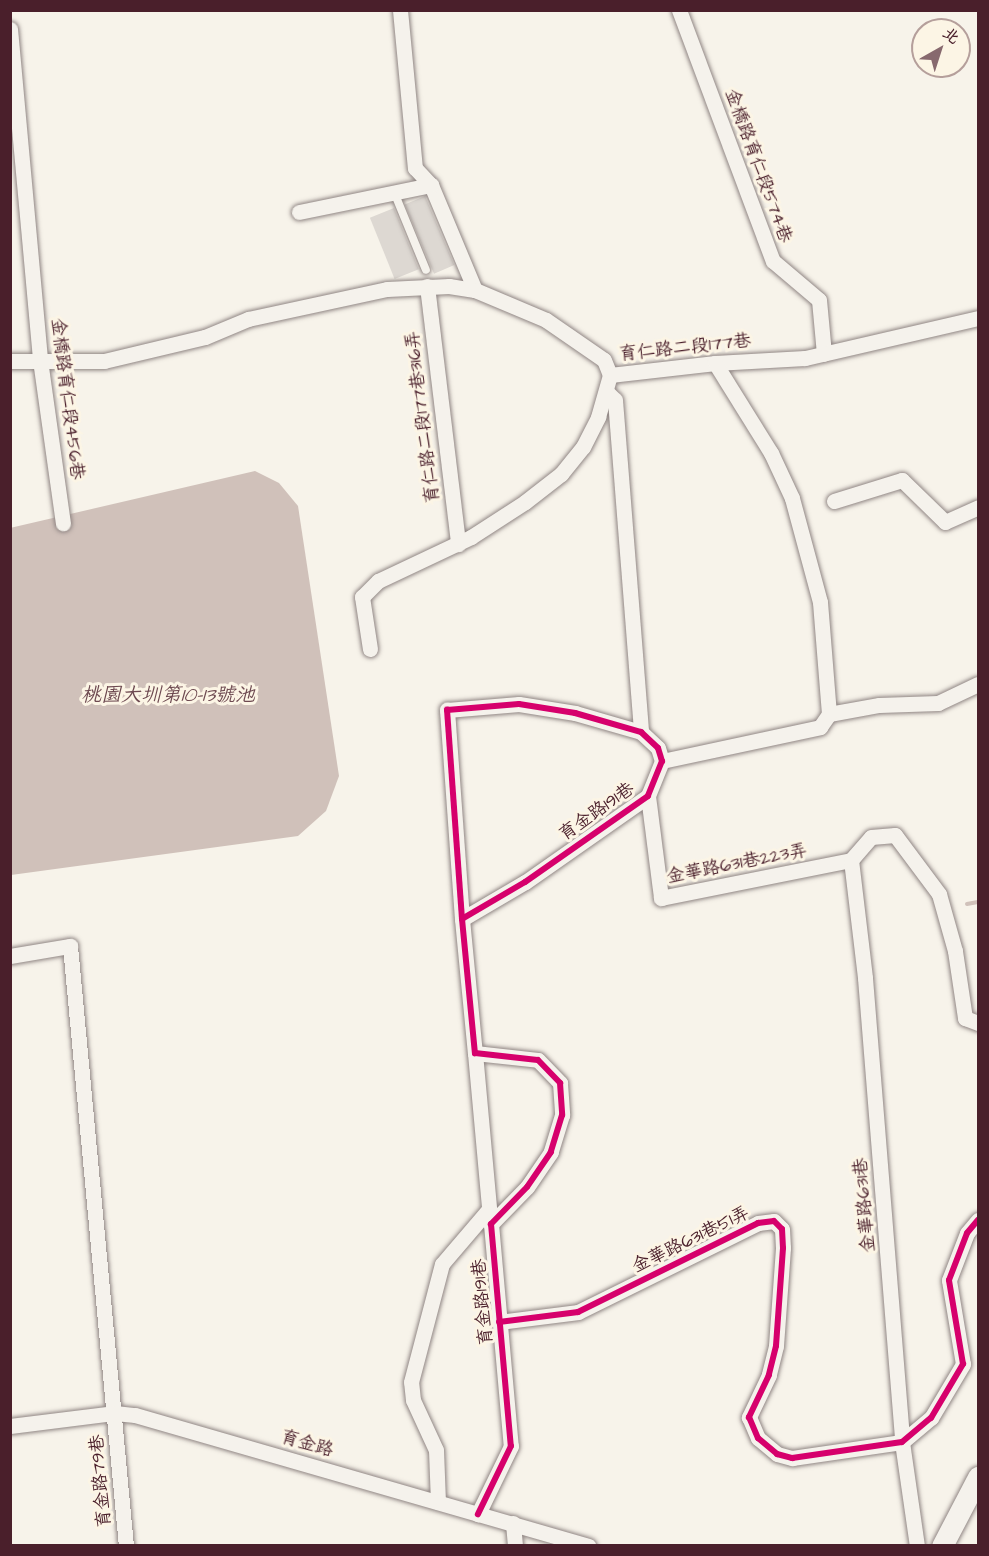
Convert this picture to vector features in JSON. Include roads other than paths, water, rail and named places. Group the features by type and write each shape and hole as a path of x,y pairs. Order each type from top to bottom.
{"street":[{"path":"400,10 415,168 432,185 475,290"},
{"name":"金橋路育仁段574巷","path":"679,10 773,261 819,300 824,354"},
{"name":"金橋路育仁段456巷","path":"10,29 40,360 63,523"},
{"path":"300,212 432,185"},
{"path":"10,362 104,361 205,338 248,319 387,289 427,286 475,290 546,320 604,360 610,375"},
{"name":"育仁路二段177巷316弄","path":"427,286 458,544"},
{"name":"育仁路二段177巷","path":"370,648 362,597 378,581 458,544 525,502 561,474 583,447 607,392 610,375 824,354 978,318"},
{"path":"715,363 771,453 792,498 820,602 830,714"},
{"path":"607,392 615,400 641,732"},
{"path":"834,501 902,480 945,522 978,507"},
{"path":"438,1502 436,1450 413,1400 411,1382 442,1264 490,1217 527,1187 551,1152 562,1115 562,1094 557,1077 537,1060 475,1053 462,919 447,710 519,704 575,713 641,732 658,748 662,761 820,727 830,714 879,705 938,703 978,684"},
{"name":"育金路191巷","path":"462,919 525,882 648,796 662,761"},
{"name":"金華路631巷223弄","path":"648,796 661,898 851,860"},
{"path":"851,860 871,837 895,835 939,894 955,951 965,1018 978,1023"},
{"name":"金華路631巷","path":"851,860 865,978 902,1442 917,1545"},
{"name":"育金路79巷","path":"10,956 70,946 126,1545"},
{"name":"育金路191巷","path":"475,1053 512,1446 478,1514"},
{"path":"902,1442 931,1418 963,1364 949,1280 967,1233 978,1220"},
{"name":"金華路631巷51弄","path":"499,1322 578,1312 758,1223 774,1221 782,1229 783,1248 776,1346 769,1375 749,1417 758,1438 777,1454 792,1458 902,1442"},
{"name":"育金路","path":"10,1426 114,1413 135,1415 588,1545"},
{"path":"942,1545 978,1477"},
{"path":"513,1522 515,1545"}],"lane":[{"path":"394,192 426,270"}],"water":[{"name":"桃園大圳第10-13號池","path":"255,471 279,483 298,506 339,776 326,811 298,836 11,875 10,528"}],"waterway":[{"path":"967,904 978,902"}]}
